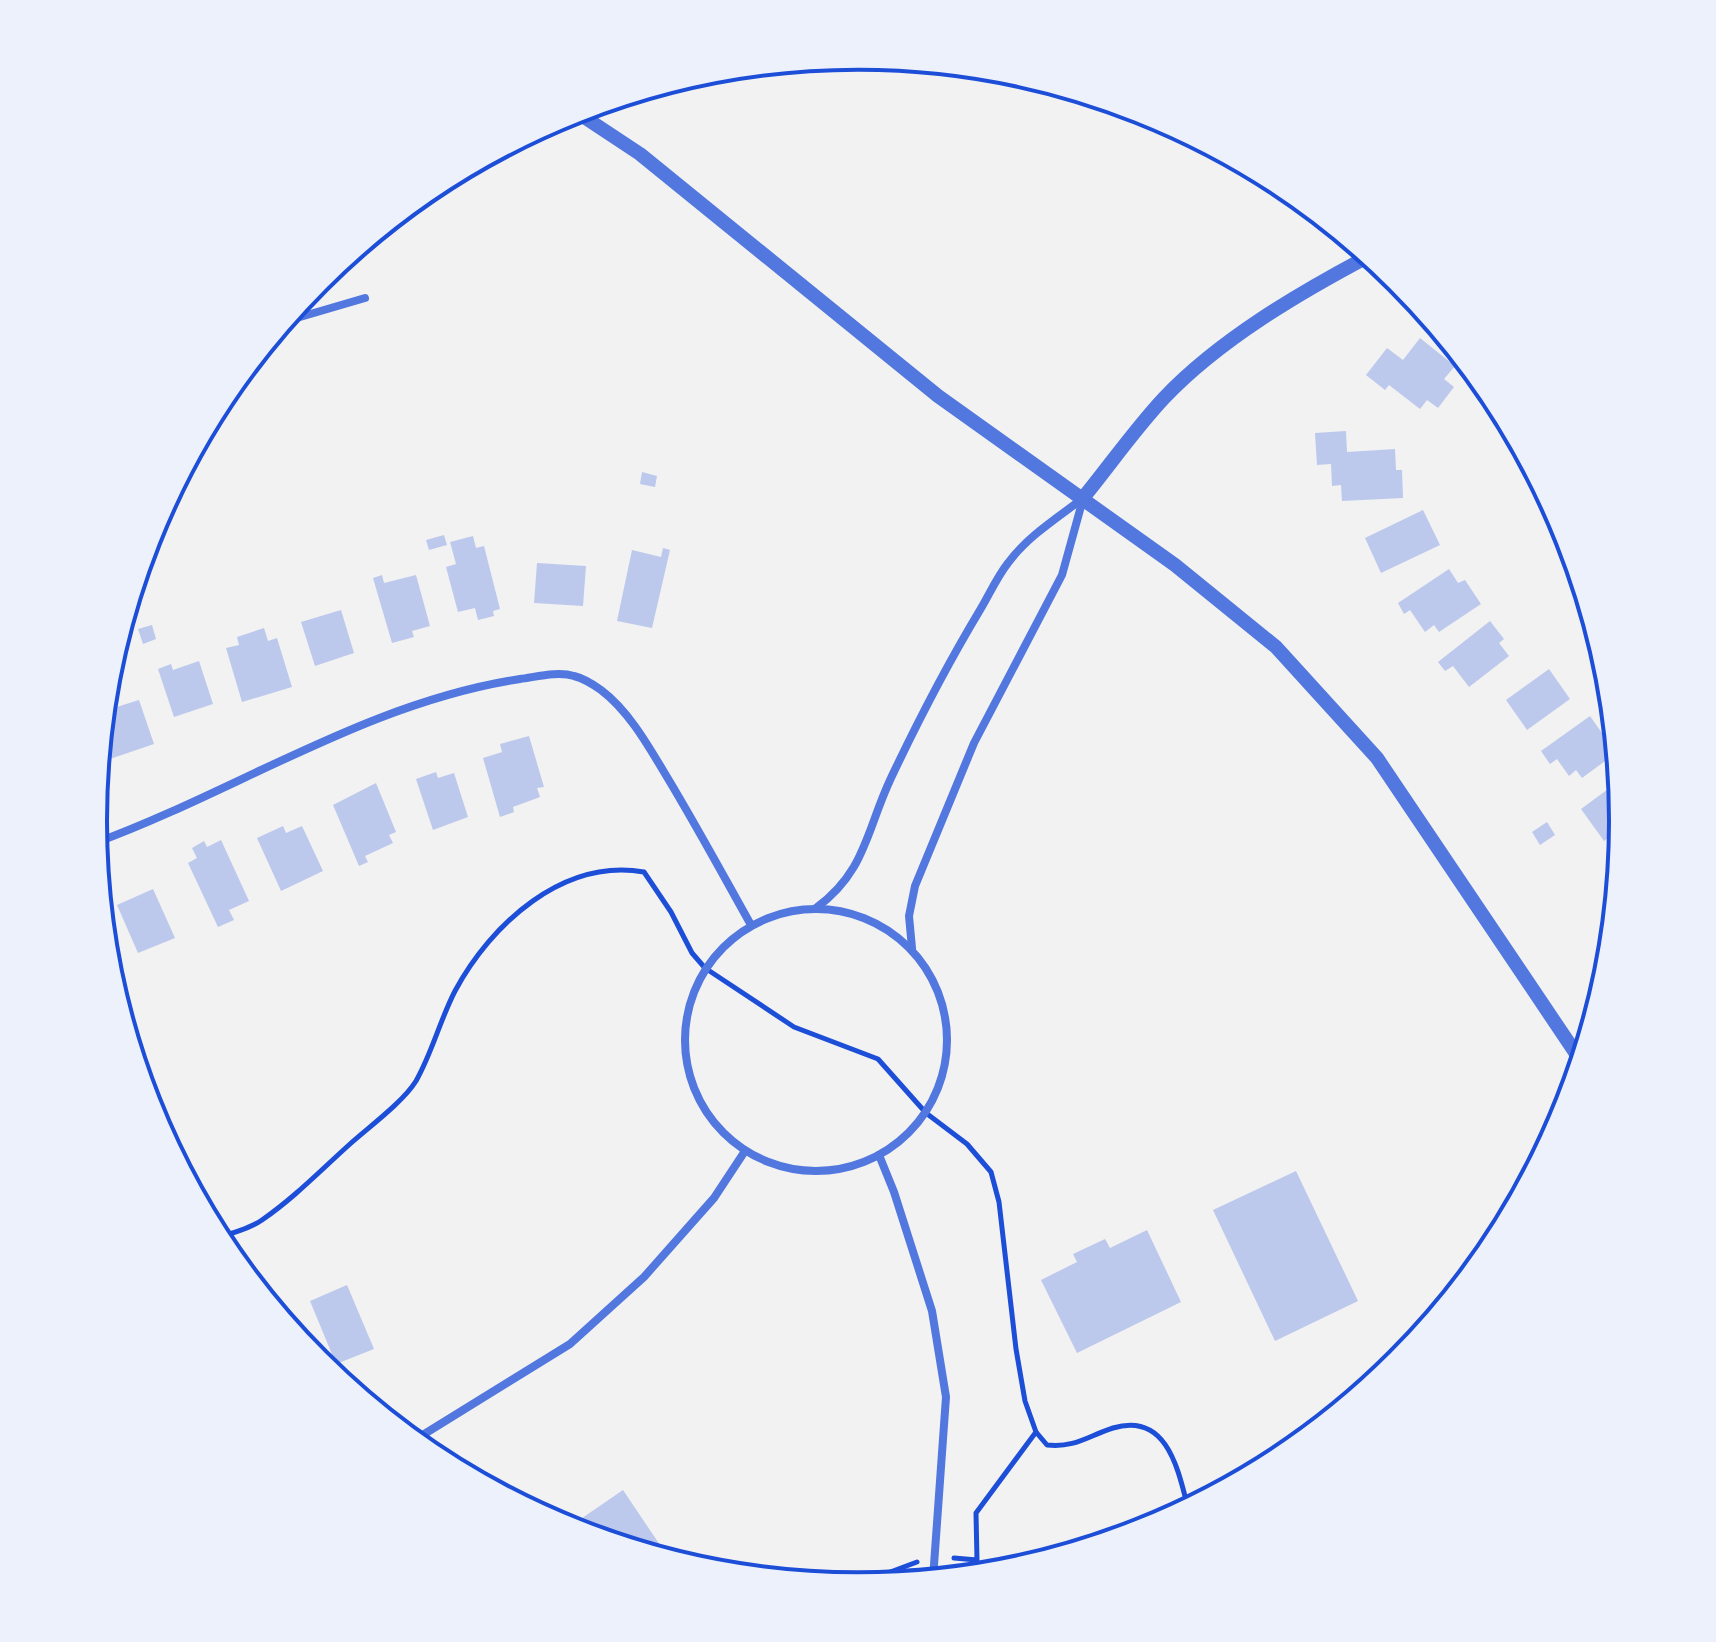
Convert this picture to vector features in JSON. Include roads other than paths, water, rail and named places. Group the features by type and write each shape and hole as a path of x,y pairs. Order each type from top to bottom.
{"street":[{"path":"589,120 640,154 938,396 1175,565 1276,647 1377,758 1573,1049"},
{"path":"816,908 837,893 850,875 912,734 963,638 1008,563 1028,542 1083,498 1164,398 1216,351 1320,282 1359,261"},
{"path":"302,316 365,298"},
{"path":"912,949 909,916 915,886 974,743 1062,575 1083,498"},
{"path":"108,838 194,802 285,757 377,718 489,684 541,676 574,676 602,691 625,714 695,823 751,925"},
{"path":"816,908 839,910 868,919 891,931 912,949 928,970 940,994 948,1047 943,1074 926,1113 905,1137 879,1155 853,1166 825,1171 797,1170 770,1163 745,1151 713,1123 692,1088 684,1047 688,1006 705,968 726,943 751,925 779,914 816,908"},
{"path":"425,1434 570,1344 644,1277 714,1198 745,1151"},
{"path":"879,1155 932,1311 946,1397 934,1568"}]}
